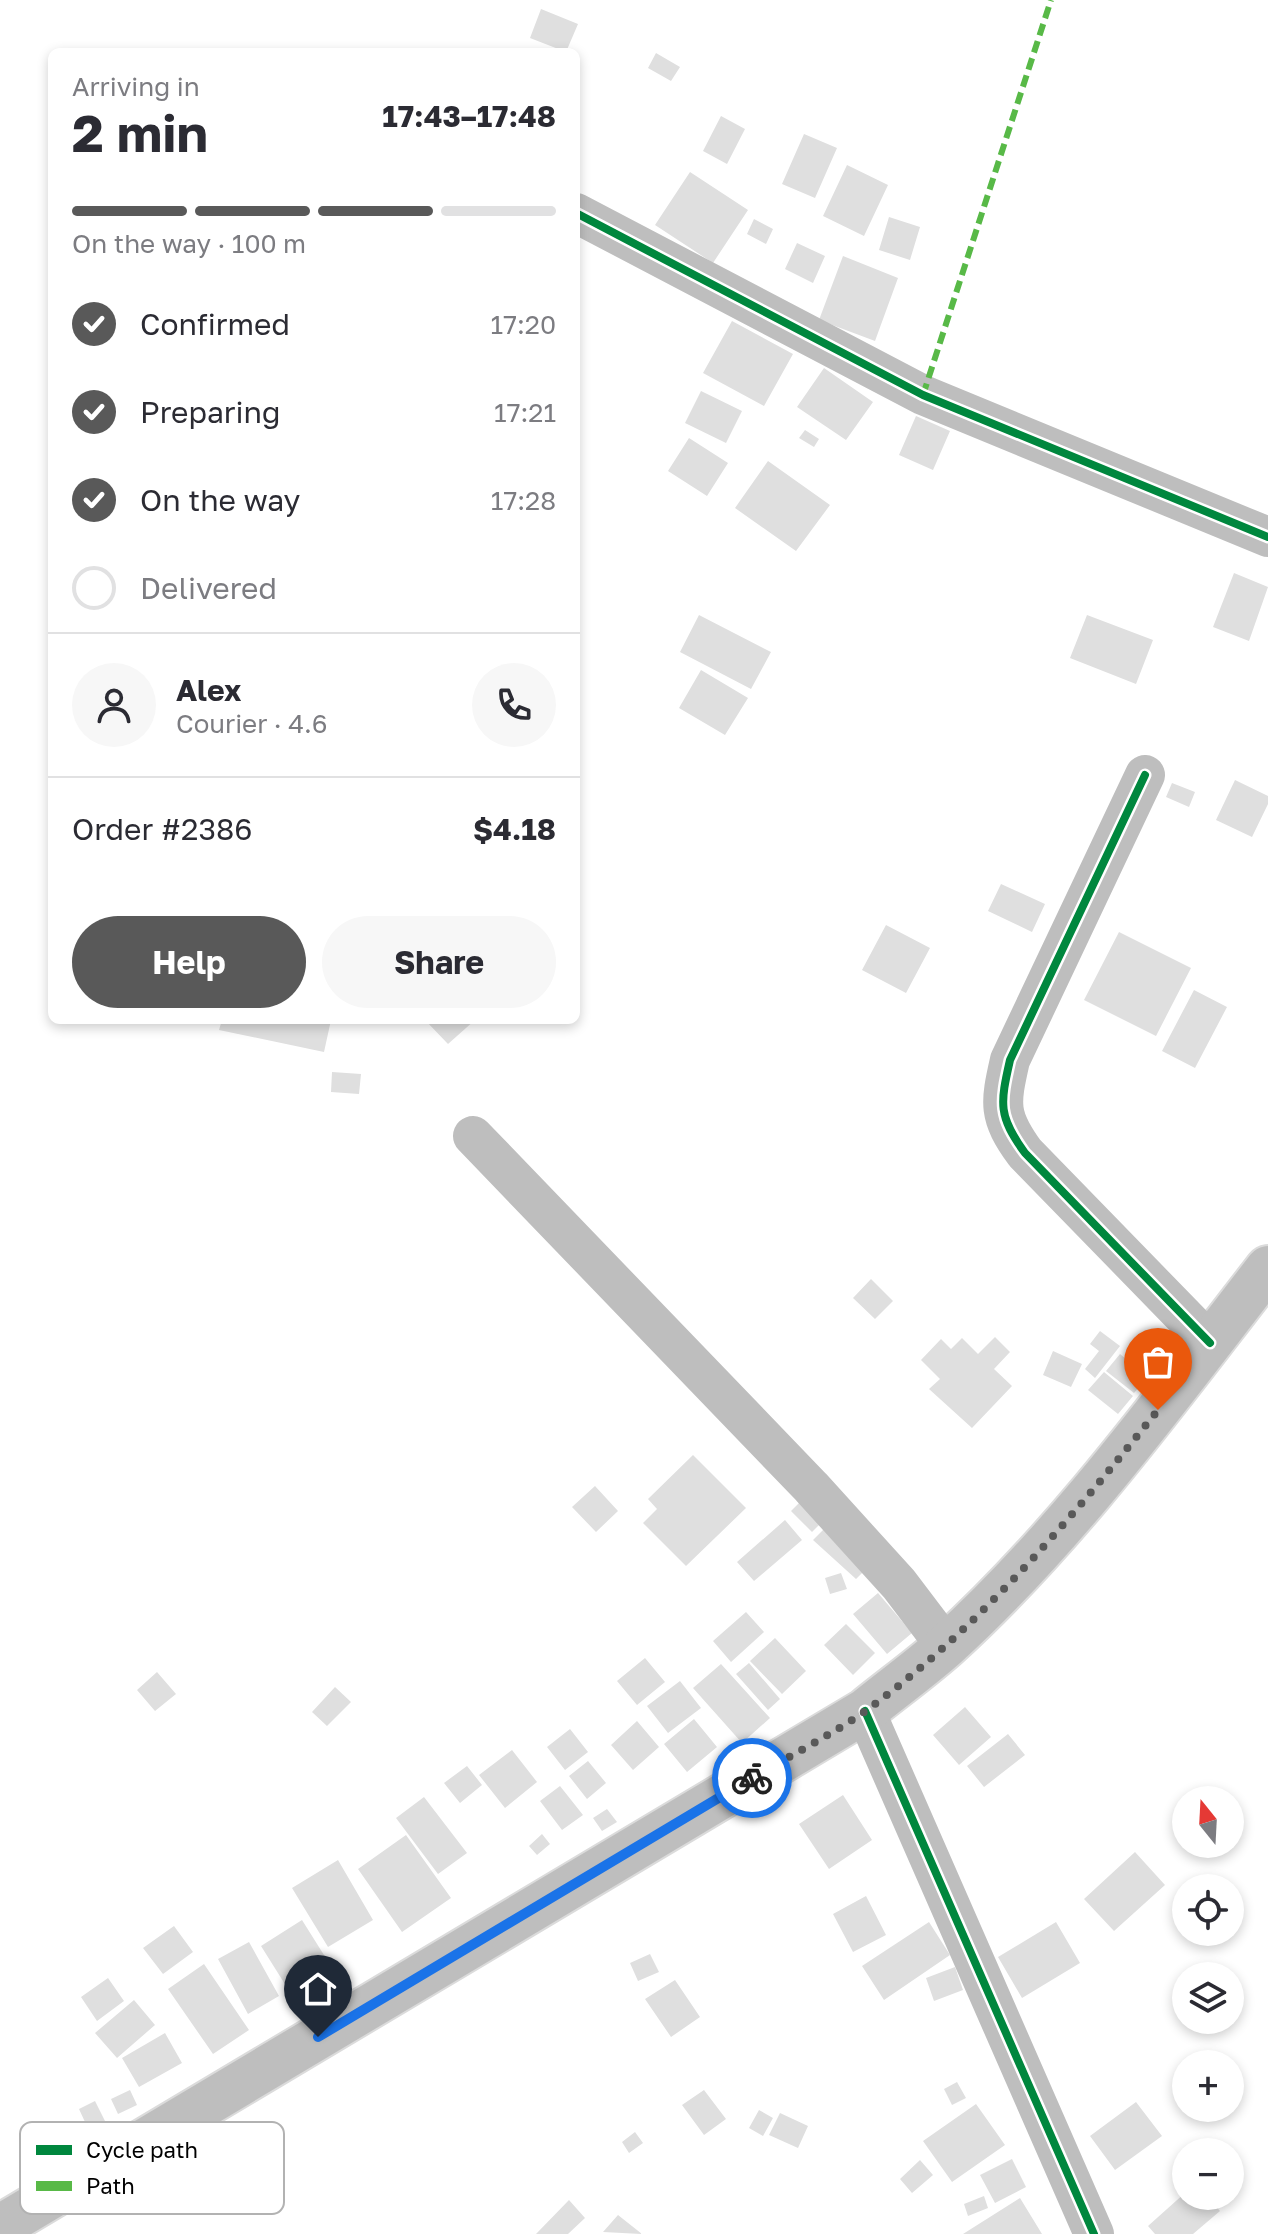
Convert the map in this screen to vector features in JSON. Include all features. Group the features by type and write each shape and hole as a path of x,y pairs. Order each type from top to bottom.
{"main road":[{"path":"176,2122 865,1711 946,1646 1055,1533 1268,1268"},
{"path":"0,2227 22,2214"}],"street":[{"path":"580,215 923,395 1268,537"},
{"path":"1145,775 1010,1060 1002,1095 1006,1127 1025,1153 1210,1343"},
{"path":"473,1136 811,1487 899,1584 946,1646"},
{"path":"865,1711 1094,2234"}],"building":[{"path":"541,9 578,24 568,48 556,48 530,38"},
{"path":"656,53 680,67 671,81 648,68"},
{"path":"721,116 745,129 727,164 703,151"},
{"path":"804,134 837,148 815,198 782,184"},
{"path":"847,165 888,185 864,236 823,216"},
{"path":"690,172 748,210 713,263 655,225"},
{"path":"889,217 920,227 910,260 879,250"},
{"path":"754,219 773,229 766,244 747,234"},
{"path":"797,243 825,256 813,283 785,269"},
{"path":"843,256 898,278 875,341 819,320"},
{"path":"732,321 793,354 764,406 703,373"},
{"path":"824,368 873,402 846,440 797,407"},
{"path":"701,391 742,411 726,443 685,423"},
{"path":"916,416 950,431 933,470 899,455"},
{"path":"805,430 819,439 814,447 799,438"},
{"path":"689,438 728,463 707,496 668,471"},
{"path":"768,461 830,505 796,551 735,508"},
{"path":"1234,573 1268,587 1249,641 1213,627"},
{"path":"699,615 771,652 751,689 680,652"},
{"path":"1087,615 1153,640 1136,684 1070,658"},
{"path":"701,670 748,698 725,735 679,708"},
{"path":"1235,780 1268,796 1268,804 1252,837 1216,820"},
{"path":"1172,783 1195,792 1189,807 1166,797"},
{"path":"1001,884 1045,904 1032,932 988,911"},
{"path":"886,925 930,948 906,993 862,970"},
{"path":"1119,932 1191,968 1156,1036 1084,1000"},
{"path":"1194,990 1227,1007 1195,1068 1162,1051"},
{"path":"221,1024 330,1024 324,1052 219,1030"},
{"path":"429,1024 470,1024 448,1044"},
{"path":"332,1072 361,1074 359,1094 331,1092"},
{"path":"871,1279 893,1301 875,1319 853,1298"},
{"path":"1100,1331 1120,1346 1095,1378 1085,1369 1099,1351 1090,1344"},
{"path":"1146,1334 1169,1351 1154,1372 1130,1356"},
{"path":"995,1337 1010,1352 994,1369 1012,1386 972,1428 929,1389 940,1379 921,1360 941,1339 951,1349 962,1338 978,1354"},
{"path":"1053,1351 1082,1364 1071,1387 1043,1375"},
{"path":"1120,1354 1148,1377 1134,1393 1106,1371"},
{"path":"1104,1372 1133,1396 1118,1414 1088,1390"},
{"path":"693,1455 746,1508 686,1566 643,1523 657,1509 648,1499"},
{"path":"595,1486 618,1511 596,1532 572,1507"},
{"path":"801,1501 822,1522 812,1532 791,1511"},
{"path":"785,1520 802,1540 754,1581 737,1562"},
{"path":"826,1527 869,1566 856,1579 813,1540"},
{"path":"841,1573 847,1589 830,1594 825,1578"},
{"path":"878,1593 912,1633 887,1654 853,1614"},
{"path":"746,1612 764,1632 731,1662 713,1641"},
{"path":"846,1624 875,1653 853,1675 824,1645"},
{"path":"775,1638 806,1671 782,1694 750,1661"},
{"path":"645,1658 665,1682 637,1705 617,1681"},
{"path":"749,1663 780,1699 768,1710 736,1674"},
{"path":"721,1664 770,1718 742,1743 693,1688"},
{"path":"157,1672 176,1694 155,1711 137,1690"},
{"path":"680,1681 701,1708 668,1733 647,1706"},
{"path":"335,1687 351,1702 327,1726 312,1712"},
{"path":"965,1707 991,1737 959,1765 933,1735"},
{"path":"694,1719 717,1747 687,1772 664,1744"},
{"path":"637,1721 659,1747 633,1770 611,1745"},
{"path":"570,1729 588,1752 565,1770 547,1747"},
{"path":"1008,1734 1025,1755 984,1787 967,1766"},
{"path":"512,1750 537,1782 505,1808 479,1775"},
{"path":"588,1761 606,1783 587,1799 569,1776"},
{"path":"467,1766 482,1785 460,1803 444,1783"},
{"path":"560,1786 583,1815 562,1830 540,1801"},
{"path":"843,1795 872,1840 829,1869 799,1824"},
{"path":"424,1797 467,1853 438,1874 396,1818"},
{"path":"607,1809 617,1822 602,1831 593,1818"},
{"path":"542,1834 550,1844 537,1855 529,1846"},
{"path":"406,1835 451,1898 402,1932 358,1869"},
{"path":"1135,1852 1165,1885 1114,1931 1084,1899"},
{"path":"338,1860 373,1920 328,1947 292,1888"},
{"path":"866,1896 886,1935 853,1952 833,1914"},
{"path":"302,1920 334,1971 293,1997 261,1946"},
{"path":"929,1922 950,1955 884,2000 862,1966"},
{"path":"1056,1922 1080,1963 1022,1998 998,1957"},
{"path":"174,1926 193,1952 163,1974 143,1948"},
{"path":"249,1942 279,1996 248,2014 218,1959"},
{"path":"650,1954 659,1972 638,1981 630,1963"},
{"path":"204,1964 249,2030 213,2054 168,1989"},
{"path":"955,1967 963,1990 934,2001 926,1978"},
{"path":"108,1978 124,2001 97,2021 81,1997"},
{"path":"675,1980 700,2017 671,2037 645,1999"},
{"path":"134,2000 155,2025 117,2058 95,2033"},
{"path":"165,2033 182,2063 139,2087 122,2058"},
{"path":"957,2082 966,2098 952,2105 944,2089"},
{"path":"130,2090 137,2105 118,2114 111,2099"},
{"path":"704,2090 726,2119 704,2135 682,2105"},
{"path":"95,2101 106,2122 85,2122 79,2109"},
{"path":"1136,2102 1162,2136 1115,2170 1090,2136"},
{"path":"976,2104 1005,2145 952,2182 923,2141"},
{"path":"759,2110 773,2118 763,2136 749,2128"},
{"path":"780,2113 808,2126 798,2148 769,2135"},
{"path":"635,2132 643,2143 629,2153 622,2142"},
{"path":"1012,2159 1026,2187 995,2203 980,2175"},
{"path":"920,2160 933,2175 912,2193 900,2179"},
{"path":"984,2196 988,2208 968,2216 964,2204"},
{"path":"1020,2198 1042,2234 963,2234"},
{"path":"569,2200 585,2218 568,2234 536,2234"},
{"path":"1172,2205 1172,2210 1220,2211 1193,2234 1155,2234 1148,2226"},
{"path":"618,2215 642,2234 603,2232"}],"marked path":[{"path":"923,395 1051,0"}],"cycle path":[{"path":"580,215 923,395 1268,537"},
{"path":"1145,775 1010,1060 1004,1088 1004,1109 1010,1129 1025,1153 1210,1343"},
{"path":"865,1711 1094,2234"}],"way so far":[{"path":"752,1778 865,1711 946,1646 1045,1544 1158,1410"}],"route":[{"path":"318,2037 752,1778"}]}
